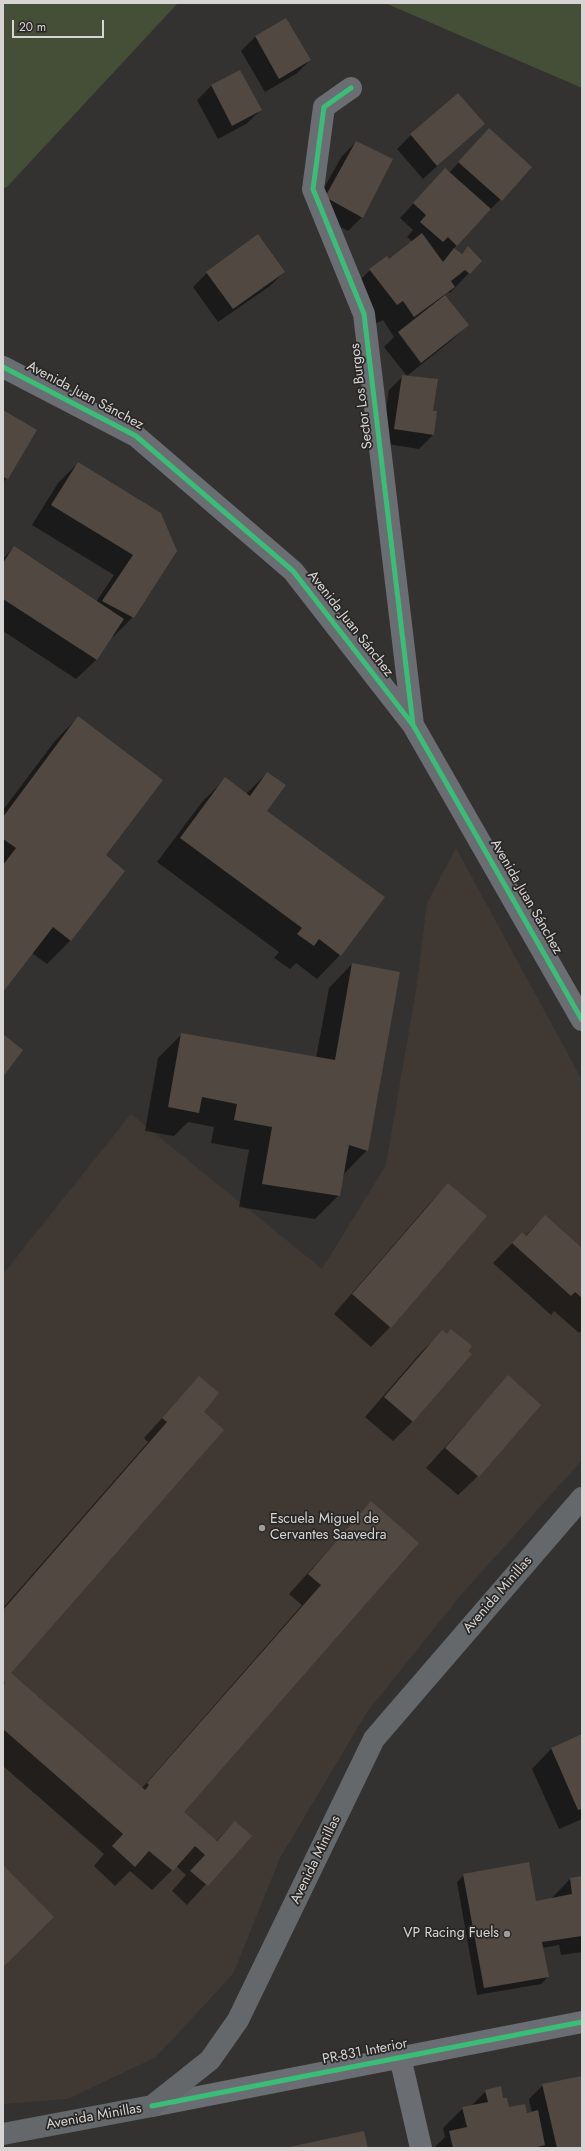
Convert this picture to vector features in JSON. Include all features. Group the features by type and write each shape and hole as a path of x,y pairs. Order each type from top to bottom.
{"main road":[{"name":"Avenida Minillas","path":"3,2134 152,2106 210,2060 238,2020 374,1739 582,1498"}],"street":[{"name":"Sector Los Burgos","path":"351,88 324,107 313,189 364,314 413,725"},
{"name":"Avenida Juan Sánchez","path":"3,367 136,436 293,571 413,725 582,1020"},
{"name":"PR-831 Interior","path":"152,2106 582,2022"},
{"path":"400,2057 421,2148"}],"shaded area":[{"name":"Escuela Miguel de Cervantes Saavedra","path":"456,848 582,1080 582,1460 461,1595 367,1712 280,1858 233,1974 156,2057 68,2099 3,2104 3,1274 131,1114 322,1269 386,1165 417,984 427,903"}],"green space":[{"path":"3,3 178,3 6,188 3,187"},
{"path":"385,3 582,3 582,88"}],"building":[{"path":"286,18 311,60 279,79 255,36"},
{"path":"240,70 262,110 232,126 211,85"},
{"path":"458,93 485,124 437,166 410,134"},
{"path":"489,128 532,167 502,201 458,162"},
{"path":"356,141 393,159 363,218 325,197"},
{"path":"445,168 491,209 457,246 448,237 443,242 420,222 426,215 413,203"},
{"path":"422,233 443,262 454,248 462,254 468,246 482,261 470,274 465,270 451,281 455,287 414,317 403,301 397,305 369,269 387,256 389,259"},
{"path":"258,234 285,272 233,309 206,272"},
{"path":"445,295 469,325 421,363 398,332"},
{"path":"402,375 438,379 433,411 437,411 434,435 394,429"},
{"path":"3,410 37,430 8,479 3,477"},
{"path":"78,462 161,513 177,551 134,618 102,601 133,555 51,505"},
{"path":"14,546 124,619 97,660 3,599 3,563"},
{"path":"78,716 163,780 106,855 125,871 71,941 53,927 3,992 3,865 16,848 3,839 3,817"},
{"path":"267,772 286,785 267,811 385,897 341,956 319,939 314,946 297,934 302,928 180,838 225,777 250,796"},
{"path":"352,963 400,972 368,1151 349,1145 340,1196 262,1184 272,1127 234,1120 237,1104 202,1097 199,1113 168,1107 181,1033 335,1060"},
{"path":"3,1034 23,1050 3,1077"},
{"path":"448,1183 487,1216 391,1328 352,1294"},
{"path":"545,1215 582,1248 582,1298 575,1292 571,1296 512,1243 522,1232 526,1236"},
{"path":"451,1329 472,1346 468,1351 472,1354 413,1422 384,1397 442,1330 447,1334"},
{"path":"508,1375 541,1405 479,1477 445,1448"},
{"path":"199,1376 219,1393 204,1412 224,1430 11,1673 145,1790 149,1785 147,1783 321,1585 308,1574 371,1501 419,1543 184,1812 217,1841 235,1821 252,1836 208,1886 190,1871 205,1855 195,1846 173,1871 149,1851 135,1867 112,1846 123,1834 3,1729 3,1685 5,1683 3,1681 3,1610 167,1422 162,1418"},
{"path":"582,1734 582,1809 578,1810 551,1748"},
{"path":"529,1862 536,1901 572,1894 570,1878 582,1876 582,1936 542,1942 549,1977 484,1988 463,1874"},
{"path":"3,1865 54,1917 3,1967"},
{"path":"582,2076 582,2148 557,2148 542,2084"},
{"path":"501,2086 503,2098 507,2098 509,2107 525,2104 527,2113 538,2110 545,2145 533,2148 453,2148 449,2131 467,2127 462,2107 488,2102 485,2090"},
{"path":"364,2131 368,2148 289,2148 289,2147"}],"cycle path":[{"path":"351,88 324,107 313,189 364,314 413,725"},
{"path":"3,367 136,436 293,571 413,725 582,1020"},
{"path":"152,2106 582,2022"}],"place":[{"name":"Escuela Miguel de Cervantes Saavedra","path":"262,1528"},
{"name":"VP Racing Fuels","path":"507,1934"}]}
